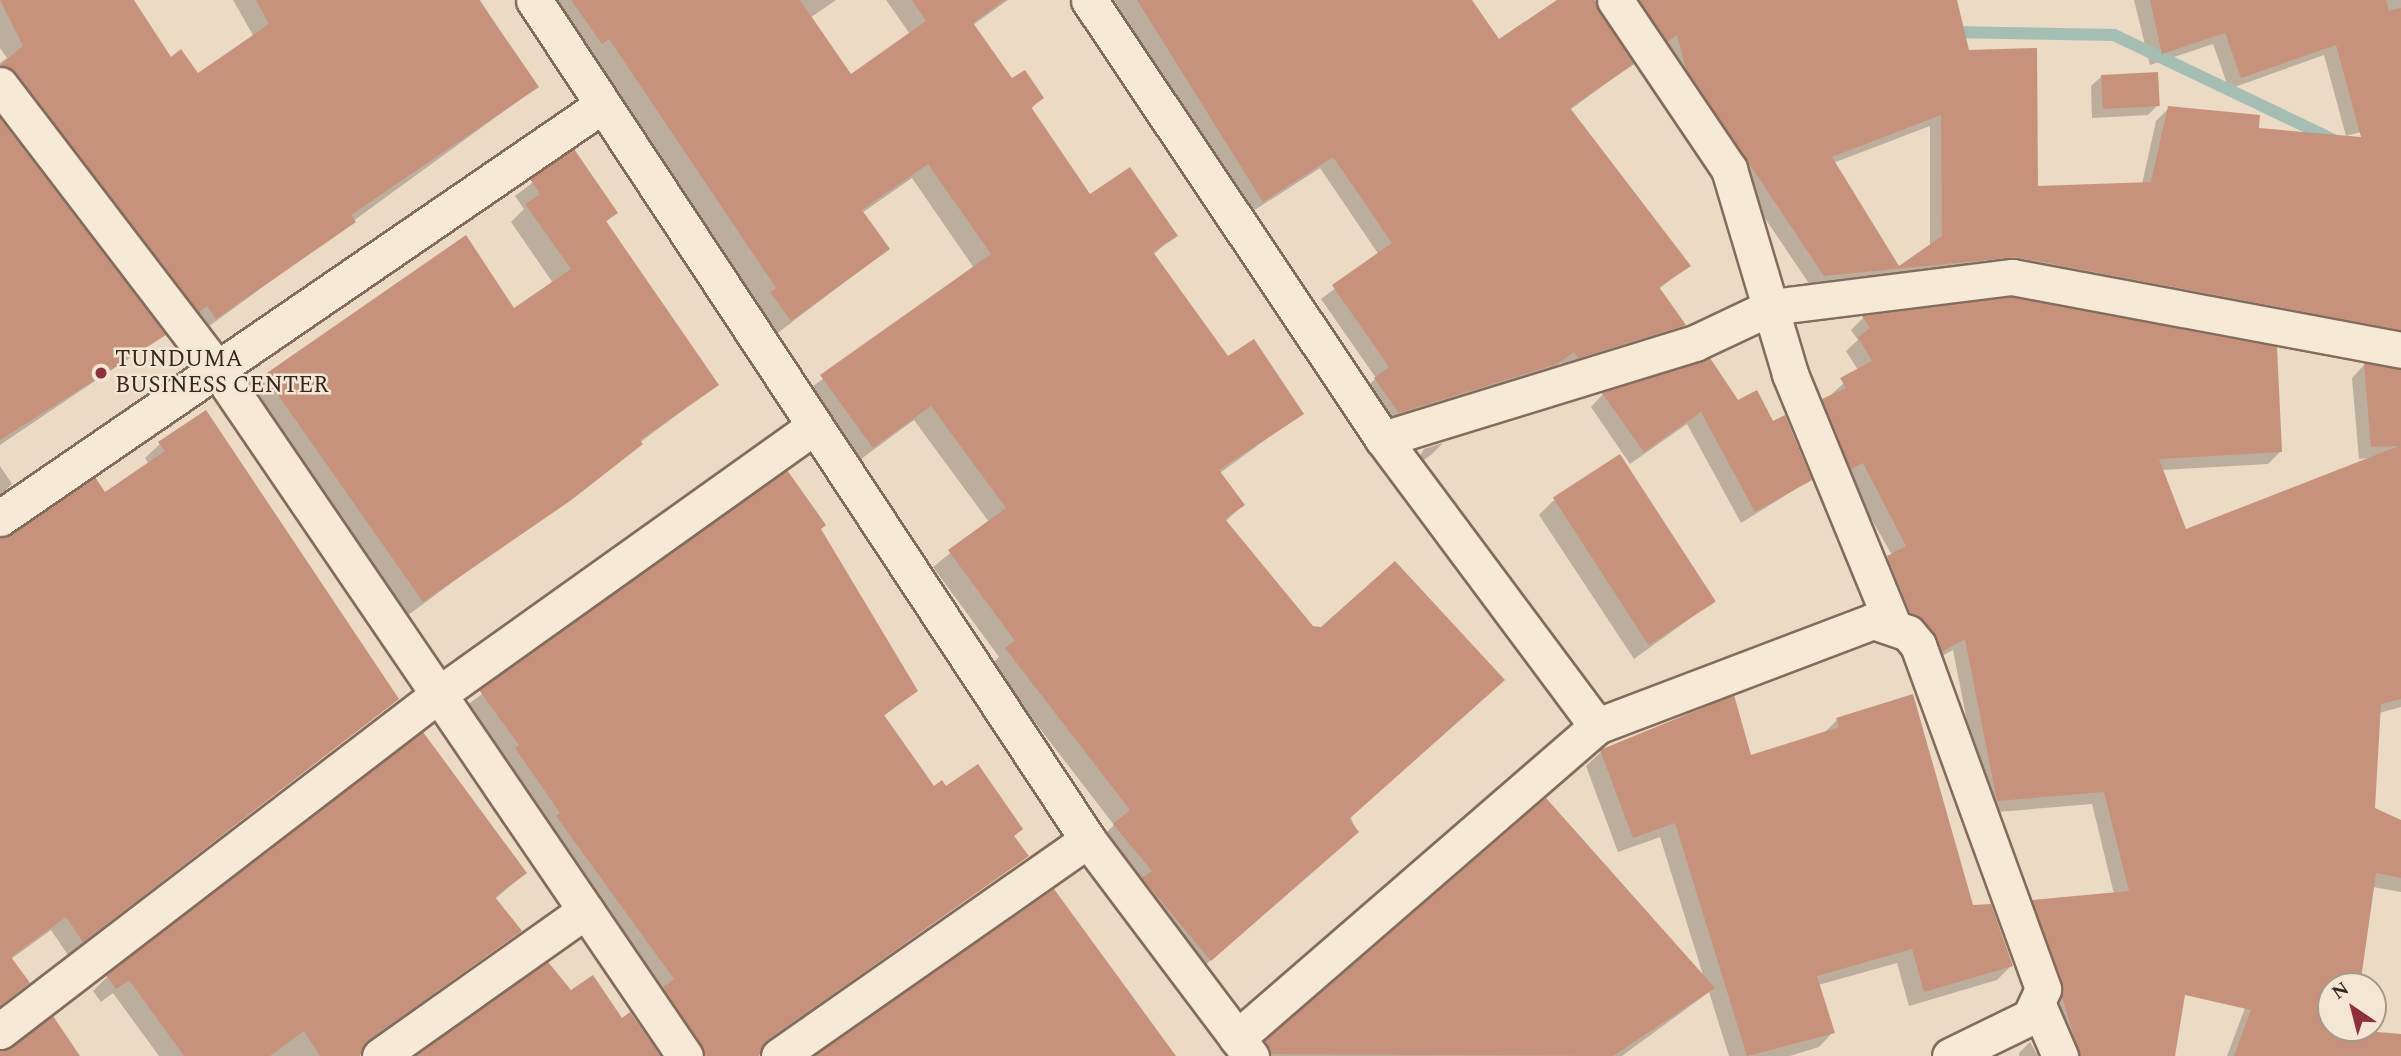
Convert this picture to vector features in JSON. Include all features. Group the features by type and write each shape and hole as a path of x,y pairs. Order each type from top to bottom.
{"street":[{"path":"534,0 601,106 1088,839 1244,1047 1597,726 1874,621 1893,625 1918,645 1961,754 2043,989 2038,1004 2014,1026 1950,1056"},
{"path":"1089,0 1383,439 1597,726"},
{"path":"1615,0 1729,169 1790,374 1893,625"},
{"path":"0,85 217,369 685,1056"},
{"path":"0,518 601,106"},
{"path":"1383,439 1695,343 1772,307 2012,277 2401,350"},
{"path":"0,1031 439,694 813,426"},
{"path":"779,1056 1088,839"},
{"path":"380,1056 586,911"},
{"path":"2038,1004 2060,1056"}],"building":[{"path":"0,0 134,0 171,57 181,49 198,73 269,24 256,0 479,0 539,87 351,215 356,222 216,319 207,306 199,312 16,73 0,65 23,46"},
{"path":"571,0 800,0 851,74 926,21 912,0 1004,0 973,23 1012,78 1025,70 1044,98 1031,107 1090,194 1130,167 1178,236 1153,252 1228,356 1254,339 1304,414 1219,470 1245,505 1225,519 1313,626 1321,627 1395,561 1505,680 1349,819 1359,832 1211,961 1142,878 1152,871 1113,824 1130,810 1005,648 1015,641 948,550 1006,508 931,406 873,448 820,375 991,254 928,164 862,210 890,249 791,321 770,292 776,288 609,39 602,44"},
{"path":"1137,0 1472,0 1499,39 1557,0 1595,0 1634,64 1570,108 1691,266 1659,287 1686,325 1578,358 1574,352 1557,364 1399,413 1374,378 1389,367 1332,285 1392,243 1333,157 1263,202"},
{"path":"1639,0 1957,0 1969,50 2037,48 2038,186 2151,182 2168,106 2260,115 2259,128 2361,137 2336,45 2241,78 2225,33 2162,54 2150,0 2386,0 2389,11 2401,8 2401,330 2016,257 1824,276 1686,69 1677,35 1667,42","holes":["1941,115 1942,236 1899,266 1832,157"]},
{"path":"2158,72 2160,106 2103,109 2101,75"},
{"path":"0,118 166,335 0,440"},
{"path":"574,149 618,213 606,221 719,385 640,440 643,444 570,501 423,602 264,375 466,235 514,308 571,269 525,204 540,194 530,179"},
{"path":"2011,297 2277,347 2282,452 2159,459 2186,529 2399,446 2371,447 2364,363 2401,370 2401,699 2381,704 2375,808 2401,820 2401,878 2376,873 2362,972 2317,972 2317,1042 2387,1042 2387,1033 2401,1034 2401,1056 2234,1056 2251,1010 2185,995 2175,1056 2080,1056 2032,900 2129,891 2104,792 1997,801 1965,639 1942,652 1933,632 1910,612 1887,556 1906,546 1863,463 1851,469 1822,399 1846,388 1840,378 1872,361 1858,337 1870,328 1862,316"},
{"path":"1710,358 1738,400 1757,390 1773,421 1785,415 1812,480 1755,512 1701,412 1644,452 1602,393"},
{"name":"TUNDUMA BUSINESS CENTER","path":"206,410 399,699 83,942 66,917 11,957 30,983 0,1006 0,538 95,477 105,492 165,451 158,442"},
{"path":"1620,454 1716,602 1649,645 1553,498"},
{"path":"787,470 826,525 821,529 918,691 884,715 934,786 942,780 946,786 978,764 1023,829 1014,836 1029,856 767,1040 759,1056 705,1056 663,987 674,979 556,816 560,813 515,748 519,745 479,690"},
{"path":"1913,694 1973,905 1991,904 2013,966 1924,992 1912,949 1817,976 1835,1033 1747,1056 1675,823 1633,838 1600,750 1734,695 1751,755 1839,727 1836,718"},
{"path":"423,732 527,873 495,897 522,931 368,1040 360,1056 320,1056 304,1031 270,1056 184,1056 129,980 116,989 106,975"},
{"path":"1546,798 1715,988 1613,1056 1271,1054 1265,1041"},
{"path":"1054,889 1176,1056 814,1056"},
{"path":"548,962 571,990 593,975 622,1018 630,1012 661,1056 415,1056"},
{"path":"53,1016 80,1056 0,1056 0,1051"}],"waterway":[{"path":"1949,32 2114,35 2334,140"}],"place":[{"name":"TUNDUMA BUSINESS CENTER","path":"101,373"}]}
